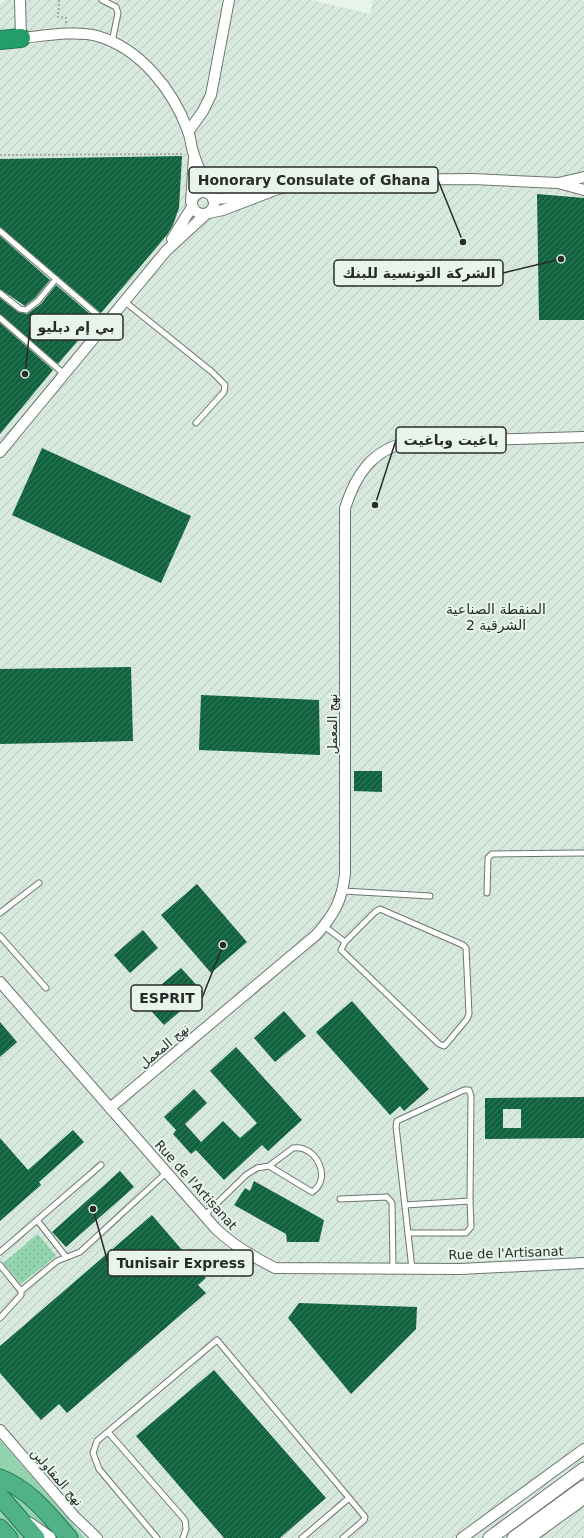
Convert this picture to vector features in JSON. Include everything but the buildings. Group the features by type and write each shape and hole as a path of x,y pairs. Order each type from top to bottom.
{"highway":[{"path":"0,40 21,38"},
{"path":"0,1478 24,1490 36,1501 69,1538"},
{"path":"0,1496 36,1538"},
{"path":"0,1528 9,1538"}],"street":[{"path":"0,452 166,251 207,214 214,205 194,155 188,132 176,105 163,85 146,66 129,51 96,35 66,34 21,38 20,0"},
{"path":"188,132 203,111 211,94 229,0"},
{"path":"194,155 191,204 197,213 207,214 278,189 296,185 351,180 410,178 558,183 584,190"},
{"path":"558,183 584,177"},
{"path":"166,251 196,194 202,192 211,197 258,197"},
{"name":"نهج المعمل","path":"110,1108 316,936 337,908 343,892 345,874 345,508 351,489 362,472 384,450 394,445 408,442 584,437"},
{"name":"Rue de l'Artisanat","path":"0,982 204,1216 233,1244 255,1258 275,1268 460,1269 584,1263"},
{"name":"نهج المقاولين","path":"0,1430 74,1516 97,1538"},
{"path":"462,1538 584,1450"},
{"path":"490,1538 584,1469"},
{"path":"514,1538 584,1487"},
{"path":"530,1538 584,1499"},
{"path":"17,1515 49,1538"}],"lane":[{"path":"102,0 116,7 118,13 112,42"},
{"path":"0,230 107,323"},
{"path":"0,293 20,309 26,310 38,301 56,279"},
{"path":"124,301 212,372 225,385 224,392 196,423"},
{"path":"0,318 64,374"},
{"path":"487,893 488,858 492,854 584,853"},
{"path":"0,912 39,883"},
{"path":"343,892 430,896"},
{"path":"380,910 463,945 466,948 469,1008 467,1020 444,1046 439,1044 341,950 345,942 375,912 380,910"},
{"path":"324,926 345,942"},
{"path":"0,936 46,988"},
{"path":"408,1233 466,1233 471,1227 471,1096 469,1090 464,1090 397,1121 396,1126 412,1269"},
{"path":"204,1216 246,1176 257,1168 270,1166 287,1152 298,1148 312,1154 319,1160 321,1167 320,1180 312,1192 270,1166"},
{"path":"0,1252 101,1166"},
{"path":"0,1318 20,1298 21,1291 66,1257 80,1252 166,1173"},
{"path":"340,1199 386,1197 390,1199 392,1203 393,1268"},
{"path":"405,1205 470,1201"},
{"path":"37,1220 66,1257"},
{"path":"0,1265 21,1291"},
{"path":"157,1538 98,1469 93,1454 97,1441 218,1340 365,1519 343,1538"},
{"path":"108,1432 185,1520 186,1529 183,1538"},
{"path":"302,1538 349,1498"}],"path":[{"path":"59,0 58,17 66,18 66,34"},
{"path":"0,154 194,155"}],"shaded area":[{"path":"4,0 311,0 370,14 373,0 584,0 584,1538 85,1538 0,1440 0,5"}],"green space":[{"path":"38,1234 56,1256 21,1284 3,1263"},
{"path":"0,1440 85,1538 0,1538"}],"place":[{"name":"Honorary Consulate of Ghana","path":"463,242"},
{"name":"الشركة التونسية للبنك","path":"561,259"},
{"name":"بي إم دبليو","path":"25,374"},
{"name":"باغيت وباغيت","path":"375,505"},
{"name":"ESPRIT","path":"223,945"},
{"name":"Tunisair Express","path":"93,1209"}],"district":[{"name":"المنقطة الصناعية الشرقية 2","path":"496,618"}]}
